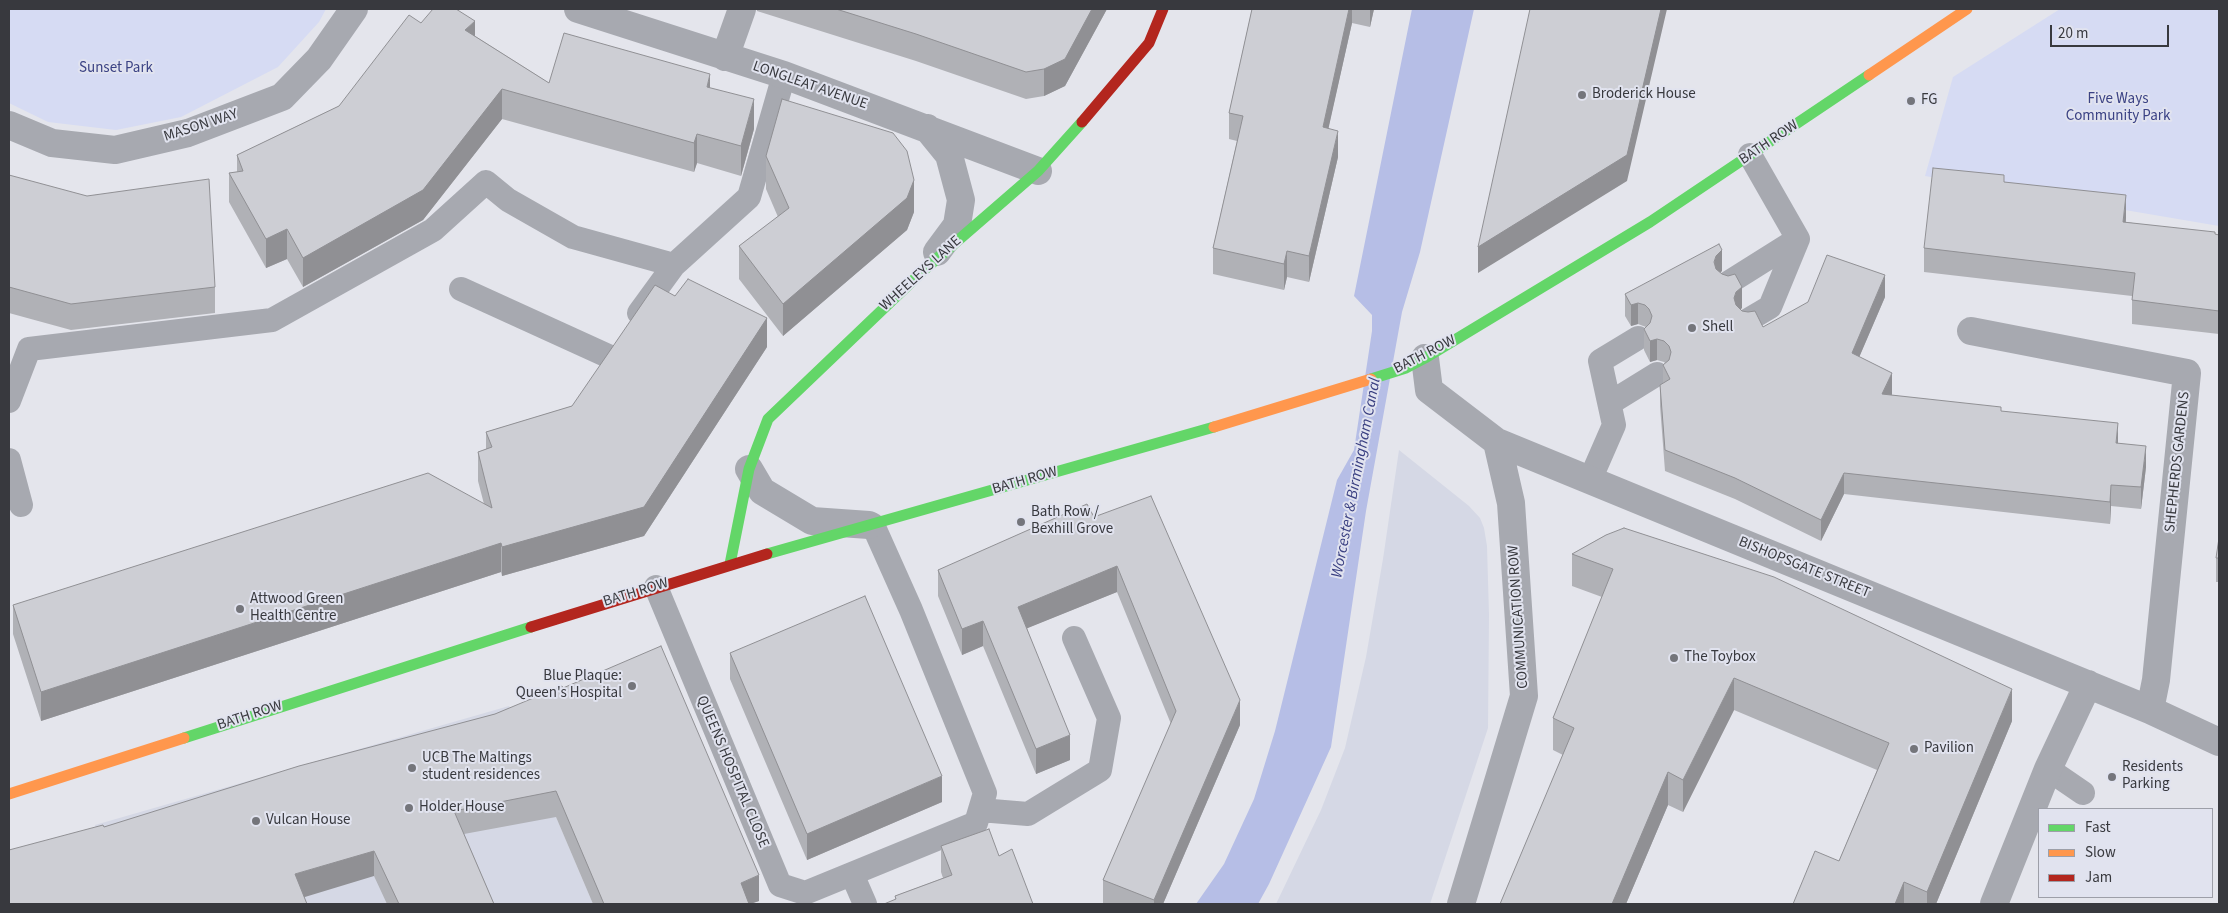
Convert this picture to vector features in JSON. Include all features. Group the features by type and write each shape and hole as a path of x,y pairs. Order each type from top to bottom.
{"main road":[{"name":"WHEELEYS LANE","path":"730,564 749,469 768,419 925,269 1038,171 1113,88 1149,43 1163,9"},
{"name":"BATH ROW","path":"9,794 730,564 1288,405 1416,363 1650,222 1967,9"}],"street":[{"name":"MASON WAY","path":"9,125 52,143 115,150 188,134 282,97 319,58 354,9"},
{"name":"LONGLEAT AVENUE","path":"578,9 784,75 1038,171"},
{"path":"725,57 742,9"},
{"path":"925,269 957,225 961,200 949,155 927,128"},
{"name":"SHEPHERDS GARDENS","path":"1971,331 2187,373 2156,680 2150,710"},
{"name":"BISHOPSGATE STREET","path":"1416,363 1429,390 1497,442 2088,684 2219,742"},
{"name":"COMMUNICATION ROW","path":"1461,904 1524,696 1511,503 1497,442"},
{"path":"749,469 762,491 812,521 872,525"},
{"path":"1994,904 2048,769 2088,684"}],"lane":[{"path":"461,289 613,351 674,265 749,197 784,75"},
{"path":"1750,156 1798,239"},
{"path":"9,400 29,348 272,320 433,230 486,182 508,200 573,237 674,265"},
{"path":"1728,283 1798,239"},
{"path":"1748,320 1770,307 1798,239"},
{"path":"1590,480 1614,425 1600,361 1638,338"},
{"path":"1610,403 1657,374"},
{"path":"9,460 21,505"},
{"path":"872,525 910,610 985,793 980,810 1028,814 1100,770 1109,718 1074,638"},
{"name":"QUEENS HOSPITAL CLOSE","path":"656,587 780,885 805,893 976,823 980,810"},
{"path":"2048,769 2083,793"},
{"path":"852,874 865,904"}],"shaded area":[{"path":"1399,450 1469,506 1480,518 1484,528 1487,546 1489,615 1488,728 1430,904 1276,904 1321,810 1345,748 1366,657"},
{"name":"UCB The Maltings student residences","path":"509,706 593,904 119,904 95,825"}],"green space":[{"name":"Sunset Park","path":"9,9 326,9 319,22 278,67 181,117 116,130 48,122 9,103"},
{"name":"Five Ways Community Park","path":"2060,9 2219,9 2219,226 1925,176 1953,77"}],"water":[{"name":"Worcester & Birmingham Canal","path":"1412,9 1474,9 1420,252 1402,312 1366,511 1331,747 1269,884 1258,904 1196,904 1224,864 1254,799 1275,731 1337,480 1354,450 1372,331 1372,315 1354,296"}],"building":[{"path":"433,9 456,9 475,21 465,30 549,83 564,33 710,74 707,87 754,99 741,146 697,134 694,143 502,89 423,190 303,258 287,229 266,239 229,173 243,171 237,155 339,106 409,15 421,23"},
{"path":"836,9 1092,9 1065,59 1044,69 1026,72"},
{"path":"1252,9 1349,9 1323,127 1338,131 1309,256 1287,251 1284,264 1213,248 1243,116 1229,113"},
{"name":"Broderick House","path":"1530,9 1661,9 1627,155 1478,247"},
{"path":"782,99 893,133 907,151 914,180 907,198 783,304 739,246 789,208 766,156"},
{"path":"1933,168 2004,175 2004,182 2126,195 2123,222 2215,232 2215,234 2219,235 2219,311 2132,300 2135,273 1924,248"},
{"path":"9,175 87,196 209,179 215,287 71,304 9,287"},
{"path":"1719,244 1722,250 1716,256 1714,262 1716,269 1728,276 1735,274 1742,287 1736,292 1734,298 1736,305 1742,311 1755,311 1763,327 1808,302 1827,255 1885,275 1852,353 1892,373 1882,394 2001,407 2001,411 2118,423 2116,443 2146,446 2141,487 2111,485 2110,502 1844,473 1821,520 1735,478 1665,450 1660,385 1670,379 1663,365 1669,360 1671,352 1669,346 1664,341 1657,339 1650,341 1644,329 1650,323 1652,316 1649,309 1645,305 1638,303 1631,305 1625,294"},
{"path":"688,279 767,318 644,507 502,547 501,543 41,692 13,605 428,473 492,508 478,452 492,447 486,432 572,406 655,285 675,296"},
{"path":"1151,496 1240,700 1154,900 1103,880 1176,711 1117,566 1018,607 1070,735 1036,749 983,621 962,629 938,570 1087,504 1094,517"},
{"path":"1624,528 1774,577 2012,689 1927,892 1904,882 1895,904 1793,904 1815,851 1839,861 1889,743 1734,678 1683,780 1668,772 1612,904 1500,904 1574,728 1553,718 1613,569 1572,554 1606,535"},
{"path":"2219,538 2219,558 2216,558"},
{"path":"865,596 942,776 807,834 730,653"},
{"path":"661,646 759,875 741,883 749,904 604,904 556,791 454,811 494,904 399,904 374,851 295,874 307,904 9,904 9,850 103,825 104,827 299,766 495,714 562,686 563,688"},
{"path":"989,829 999,856 1012,849 1033,904 884,904 896,899 895,896 952,875 941,846"}],"traffic: fast":[{"path":"1371,379 1406,368 1425,358 1650,222 1869,75"},
{"path":"730,564 749,469 768,419 925,269 1038,171 1082,122"},
{"path":"767,554 1214,427"},
{"path":"184,738 531,627"}],"traffic: slow":[{"path":"1869,75 1967,9"},
{"path":"1214,427 1371,379"},
{"path":"9,794 184,738"}],"traffic: jam":[{"path":"1082,122 1149,43 1163,9"},
{"path":"531,627 767,554"}],"place":[{"name":"Broderick House","path":"1582,95"},
{"name":"FG","path":"1911,101"},
{"name":"Shell","path":"1692,328"},
{"name":"Bath Row / Bexhill Grove","path":"1021,522"},
{"name":"Attwood Green Health Centre","path":"240,609"},
{"name":"The Toybox","path":"1674,658"},
{"name":"Blue Plaque: Queen's Hospital","path":"632,686"},
{"name":"Pavilion","path":"1914,749"},
{"name":"UCB The Maltings student residences","path":"412,768"},
{"name":"Residents Parking","path":"2112,777"},
{"name":"Holder House","path":"409,808"},
{"name":"Vulcan House","path":"256,821"}]}
